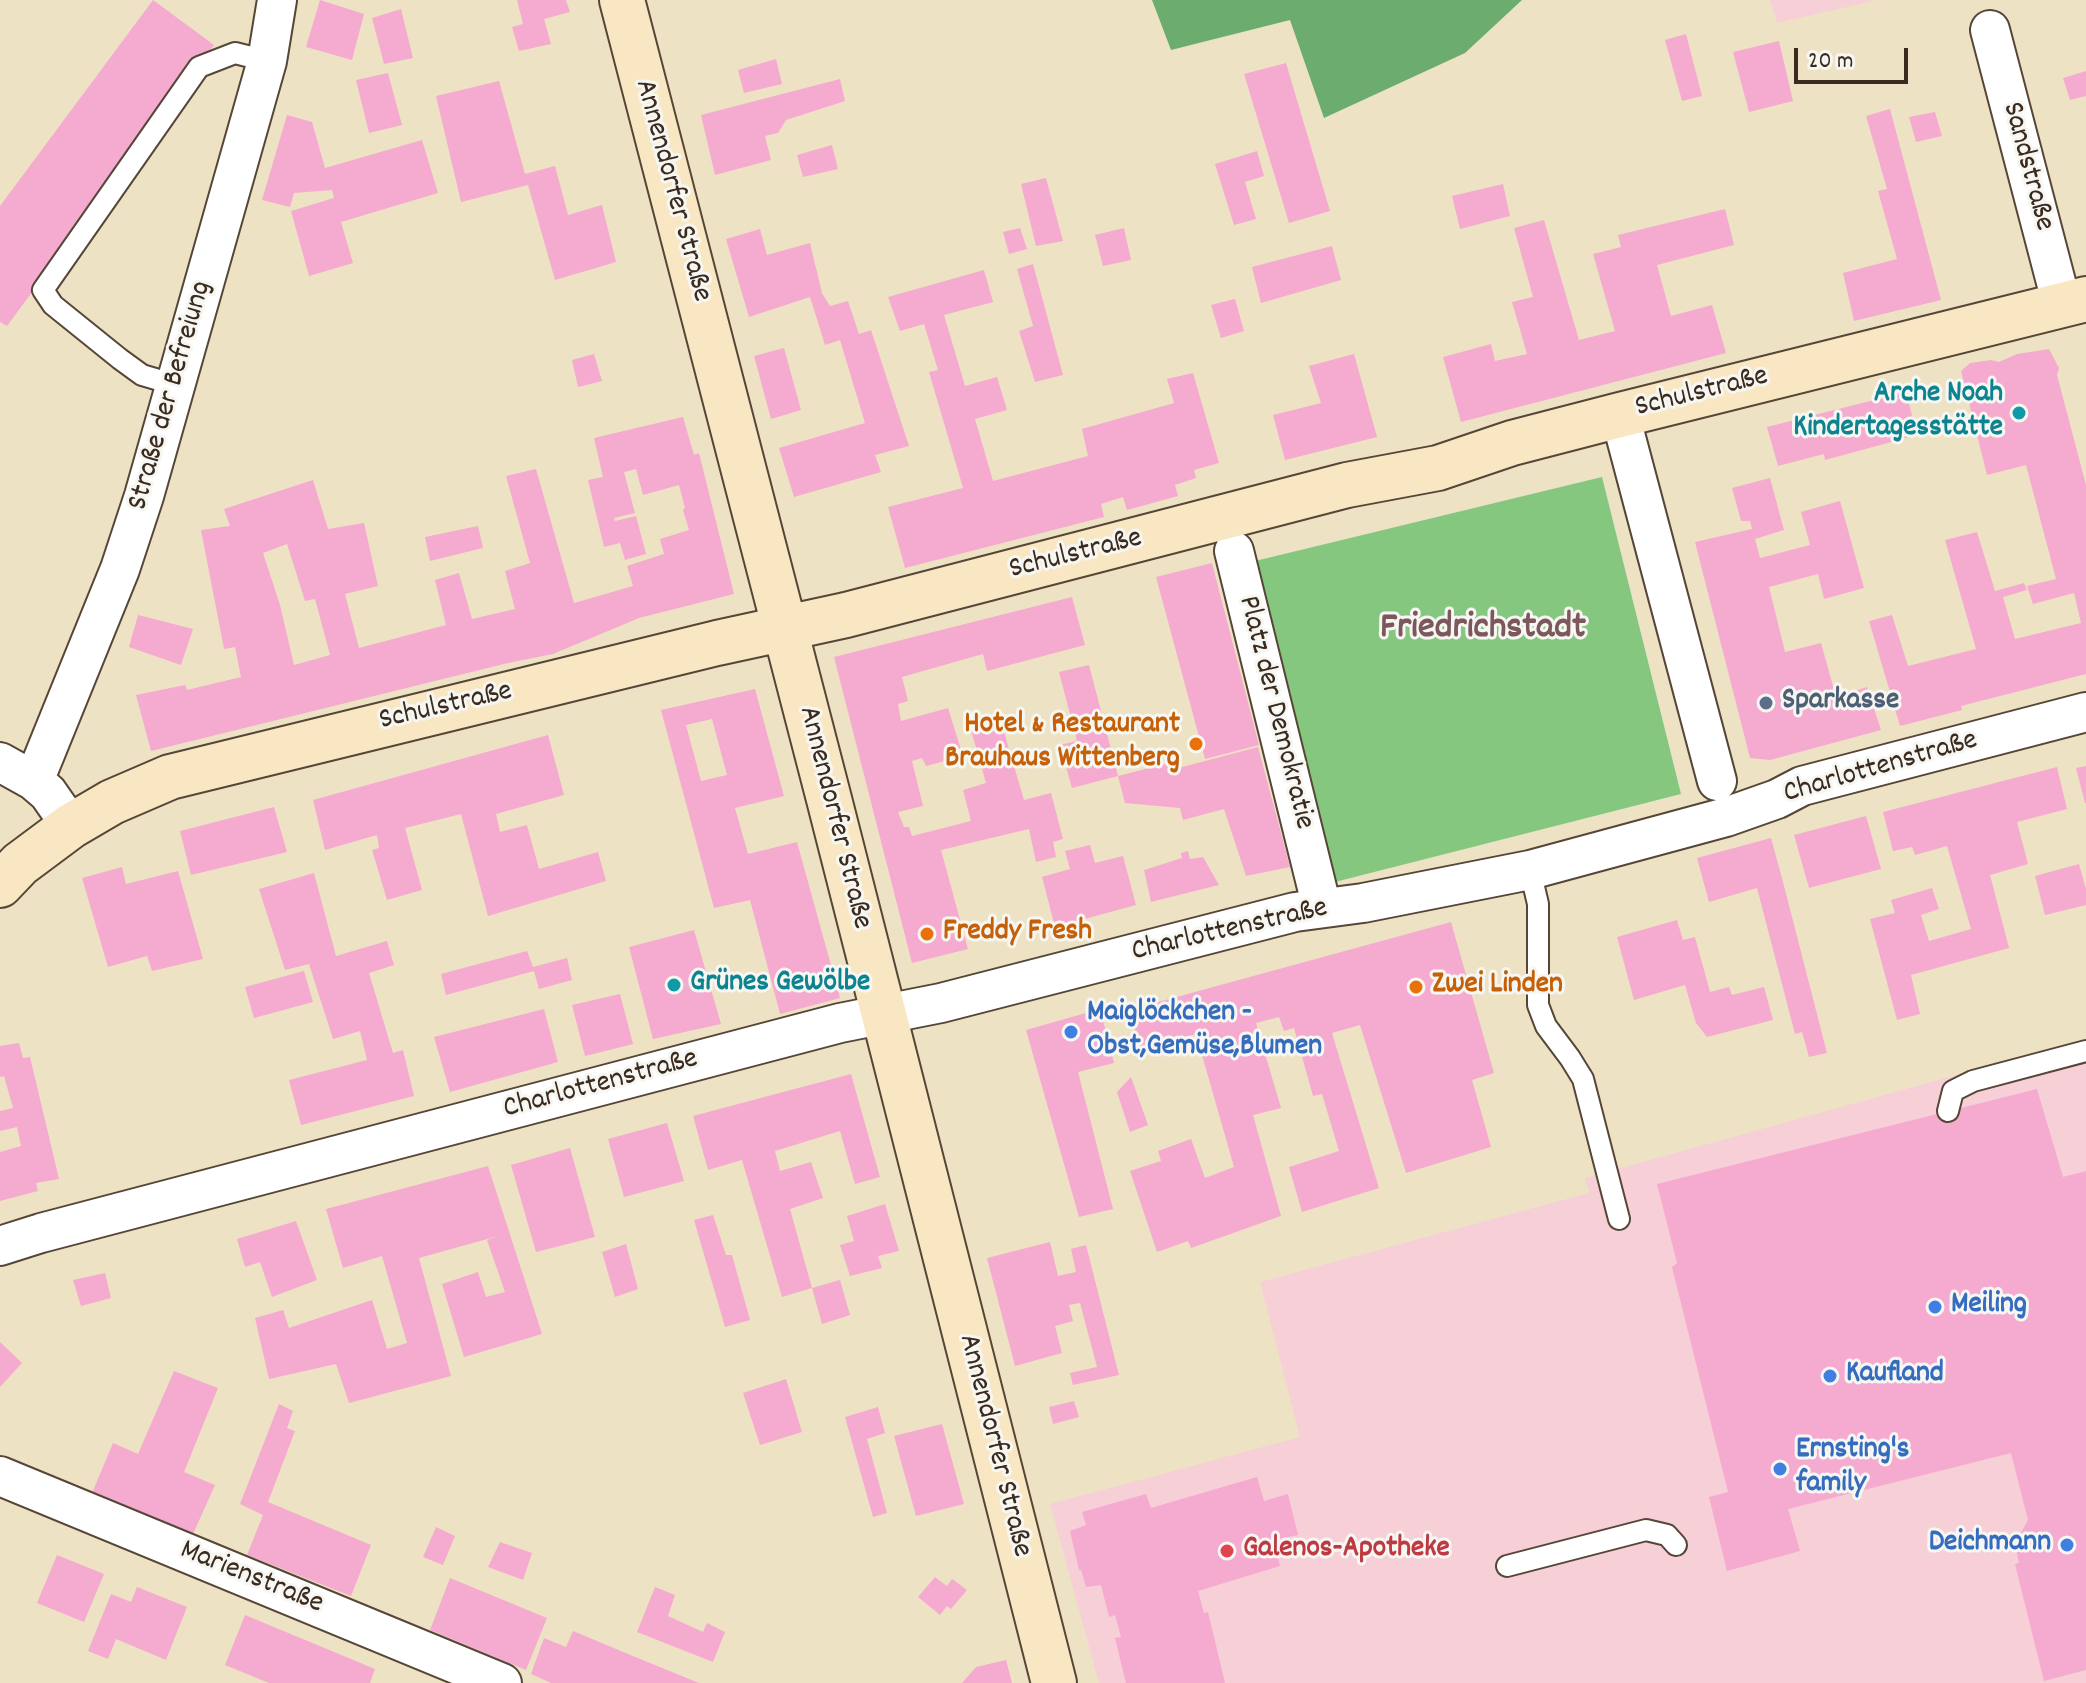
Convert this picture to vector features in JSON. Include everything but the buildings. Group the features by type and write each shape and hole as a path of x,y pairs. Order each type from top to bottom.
{"street":[{"name":"Straße der Befreiung","path":"34,781 120,569 176,385 267,61 277,0"},
{"name":"Annendorfer Straße","path":"622,0 1054,1683"},
{"name":"Sandstraße","path":"1990,30 2074,302"},
{"name":"Schulstraße","path":"71,826 141,788 207,766 785,629 1229,534 1347,485 1438,468 1512,443 2074,302"},
{"path":"1620,415 1717,781"},
{"name":"Platz der Demokratie","path":"1229,534 1322,908"},
{"name":"Charlottenstraße","path":"0,1246 548,1099 1295,912 1467,884 1530,870 1726,817 1777,799 1802,786 2086,712"},
{"path":"0,762 34,781 48,793 71,826 20,864 0,885"},
{"name":"Marienstraße","path":"0,1476 502,1683"}],"lane":[{"path":"176,385 142,375 53,305 43,290 199,67 235,53 267,61"},
{"path":"1530,870 1538,904 1538,1005 1546,1026 1583,1079 1619,1219"},
{"path":"1948,1111 1953,1091 1973,1081 2086,1051"},
{"path":"1507,1566 1646,1530 1667,1535 1676,1545"}],"shaded area":[{"path":"1770,0 1877,0 1777,23"},
{"path":"2086,1039 2086,1683 1099,1683 1050,1504 1300,1437 1260,1282 1589,1193 1585,1178"}],"green space":[{"path":"1152,0 1522,0 1465,53 1324,118 1290,20 1171,50"},
{"path":"1602,477 1681,794 1331,883 1251,562"}],"place":[{"name":"Arche Noah Kindertagesstätte","path":"2019,413"},
{"name":"Sparkasse","path":"1766,703"},
{"name":"Hotel & Restaurant Brauhaus Wittenberg","path":"1196,744"},
{"name":"Freddy Fresh","path":"927,934"},
{"name":"Grünes Gewölbe","path":"674,985"},
{"name":"Zwei Linden","path":"1416,987"},
{"name":"Maiglöckchen - Obst,Gemüse,Blumen","path":"1071,1032"},
{"name":"Meiling","path":"1935,1307"},
{"name":"Kaufland","path":"1830,1376"},
{"name":"Ernsting's family","path":"1780,1469"},
{"name":"Deichmann","path":"2067,1545"},
{"name":"Galenos-Apotheke","path":"1227,1551"}],"district":[{"name":"Friedrichstadt","path":"1483,631"}]}
